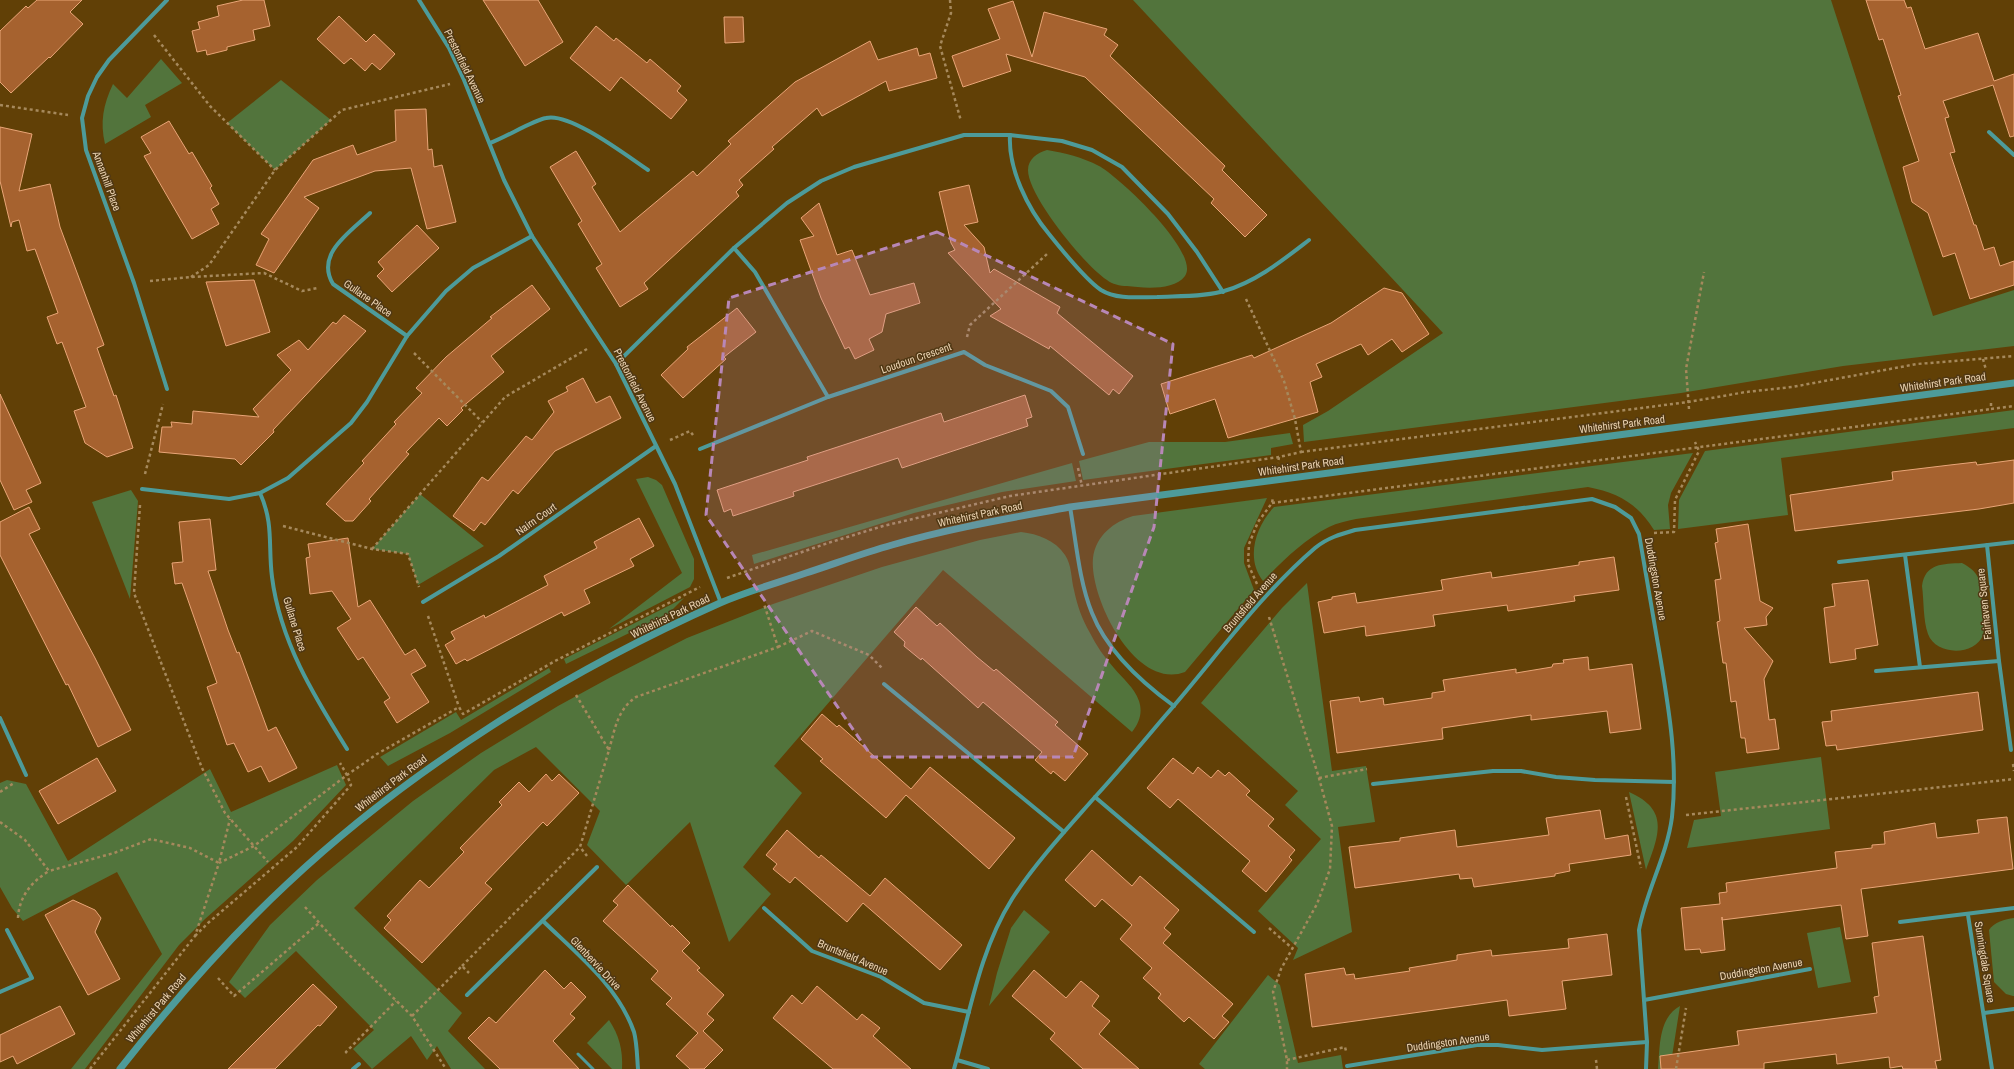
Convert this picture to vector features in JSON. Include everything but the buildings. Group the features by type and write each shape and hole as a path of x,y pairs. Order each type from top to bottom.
{"street":[{"name":"Annanhill Place","path":"166,389 134,283 86,150 82,118 88,96 97,78 109,60 144,22 167,0"},
{"name":"Prestonfield Avenue","path":"419,0 449,48 464,80 504,180 532,236 616,364 675,484 721,603"},
{"path":"490,143 546,118 558,117 584,128 648,170"},
{"path":"1989,132 2014,155"},
{"path":"616,364 734,248 787,203 821,180 854,167 964,135 1010,135 1062,141 1092,150 1122,168 1168,214 1197,252 1223,292"},
{"path":"1010,135 1010,148 1015,170 1028,203 1041,225 1100,289 1119,297 1171,296 1223,292 1251,281 1284,260 1309,240"},
{"name":"Gullane Place","path":"370,213 344,237 333,251 327,268 333,284 407,336"},
{"path":"142,490 229,498 260,493 288,478 336,438 351,423 367,402 407,336 446,291 473,268 532,236"},
{"path":"734,248 755,272 828,397"},
{"name":"Loudoun Crescent","path":"700,449 828,397 964,352 985,365 1051,391 1068,407 1083,454"},
{"name":"Whitehirst Park Road","path":"120,1069 147,1033 207,966 286,885 356,824 436,763 516,711 640,642 721,603 759,589 893,544 991,521 1070,507 2014,383"},
{"name":"Nairn Court","path":"423,602 499,556 656,446"},
{"name":"Gullane Place","path":"260,493 270,523 272,577 280,614 289,642 300,669 312,692 347,749"},
{"name":"Duddingston Avenue","path":"1356,530 1592,499 1614,507 1631,518 1639,534 1672,728 1674,782 1672,816 1668,841 1642,912 1638,930 1647,1042 1646,1069"},
{"path":"1070,507 1084,587 1092,612 1103,636 1132,670 1174,706"},
{"name":"Bruntsfield Avenue","path":"954,1069 969,1012 992,937 1012,900 1064,832 1174,706 1263,599 1316,547 1335,536 1356,530"},
{"path":"1839,562 2014,542"},
{"name":"Fairhaven Square","path":"1987,545 1999,661 2011,750"},
{"path":"1905,555 1920,667"},
{"path":"1876,671 1999,661"},
{"path":"884,684 1064,832"},
{"path":"0,718 26,775"},
{"path":"1373,784 1493,771 1521,771 1556,777 1622,781 1674,782"},
{"path":"1095,798 1254,932"},
{"path":"467,995 544,921 597,867"},
{"name":"Bruntsfield Avenue","path":"764,908 812,950 881,977 924,1003 969,1012"},
{"name":"Sunningdale Square","path":"1900,922 1968,915 2014,908"},
{"name":"Sunningdale Square","path":"1968,915 1992,1069"},
{"name":"Glenbervie Drive","path":"544,921 614,993 626,1014 634,1034 638,1069"},
{"path":"0,992 32,978 7,930"},
{"name":"Duddingston Avenue","path":"1644,1000 1810,969"},
{"name":"Sunningdale Square","path":"1984,1013 2014,1009"},
{"name":"Duddingston Avenue","path":"1347,1066 1477,1045 1498,1045 1542,1050 1647,1042"},
{"path":"957,1060 988,1069"},
{"path":"353,1069 359,1064"}],"lane":[{"path":"578,1054 593,1069"}],"path":[{"path":"950,0 951,12 940,46 964,135"},
{"path":"144,22 210,106 275,170"},
{"path":"191,277 209,265 275,170 342,110 464,80"},
{"path":"0,105 82,118"},
{"path":"964,352 970,325 1058,245"},
{"path":"1639,534 1674,532 1675,500 1699,451 1696,447 1688,402 1686,369 1704,272"},
{"path":"134,283 191,277 264,273 302,292 333,284"},
{"path":"1240,285 1284,381 1295,419 1301,452"},
{"path":"407,336 415,355 482,422"},
{"path":"372,550 505,397 602,341"},
{"path":"1287,1069 1287,1060 1273,992 1281,969 1317,904 1330,869 1332,826 1319,778 1263,599 1248,564 1250,544 1258,522 1272,503 1277,481 1279,458 1301,452 1688,402 1746,392 1792,387 1917,364 2014,356"},
{"path":"166,389 142,490 134,593 202,768 225,813 268,862"},
{"path":"1272,503 1991,409"},
{"path":"656,446 690,432 700,449"},
{"path":"270,523 372,550 408,554 459,707"},
{"path":"759,589 778,647"},
{"path":"412,1016 580,847 618,716 626,704 636,697 778,647 812,631 869,655 892,680 884,684"},
{"path":"555,661 609,750"},
{"path":"90,1069 195,936 208,923 297,847 351,785 336,756 347,749"},
{"path":"1319,778 1371,768 1373,784"},
{"path":"220,863 254,846 347,775"},
{"path":"1672,816 2014,779"},
{"path":"1622,781 1647,898"},
{"path":"195,936 220,863 230,819"},
{"path":"0,822 25,840 49,871"},
{"path":"7,930 17,924 19,906 28,889 36,879 49,871 114,853 151,839 190,848 220,863"},
{"path":"580,847 597,867"},
{"path":"305,907 319,923 412,1016 446,1069"},
{"path":"1254,932 1262,922 1292,948"},
{"path":"207,966 234,996 319,923"},
{"path":"462,966 479,984"},
{"path":"1676,1069 1689,991"},
{"path":"359,1064 346,1052 396,1001"},
{"path":"1287,1060 1345,1047 1347,1066"}],"highlighted area":[{"path":"937,232 1173,344 1154,527 1073,757 872,757 706,515 729,298"}],"green space":[{"path":"1133,0 1831,0 1933,316 2014,290 2014,346 1843,366 1681,393 1304,442 1303,425 1328,411 1443,333"},
{"path":"161,59 182,83 145,105 151,117 105,144 103,136 103,114 113,84 127,98"},
{"path":"281,80 331,120 275,170 227,123"},
{"path":"1047,150 1060,152 1093,163 1123,184 1155,216 1170,234 1181,251 1187,265 1185,276 1180,281 1166,286 1141,287 1114,284 1097,272 1085,261 1059,230 1047,213 1030,182 1028,166 1031,160"},
{"path":"2014,410 2014,428 1781,458 1788,515 1678,529 1679,500 1705,451"},
{"path":"1290,433 1293,444 1271,448 1271,455 1083,480 1079,461 1149,442 1225,442"},
{"path":"1693,453 1671,493 1668,505 1670,529 1654,530 1634,506 1609,492 1588,487 1356,519 1339,523 1311,538 1294,551 1263,581 1255,562 1255,542 1258,533 1262,523 1274,507"},
{"path":"1072,463 1076,481 1002,492 914,513 754,564 752,555"},
{"path":"648,477 656,480 662,485 694,559 694,579 690,587 609,629 682,573 636,479"},
{"path":"131,490 138,501 130,599 92,502"},
{"path":"420,494 484,546 418,585 408,554 372,549"},
{"path":"1267,498 1244,548 1244,563 1254,590 1185,672 1167,674 1149,668 1133,655 1119,637 1107,616 1099,595 1094,575 1093,558 1102,536 1119,522 1133,516"},
{"path":"1021,532 1034,534 1046,539 1056,545 1065,555 1070,568 1077,601 1087,628 1110,664 1131,687 1139,701 1141,710 1140,718 1132,732 943,570 774,766 802,793 743,867 771,894 729,942 690,822 626,885 587,845 600,811 536,747 494,770 354,908 462,1013 448,1031 485,1069 451,1069 437,1046 427,1060 411,1036 372,1069 353,1049 374,1030 296,951 245,998 229,982 270,925 317,880 413,801 481,753 558,706 687,638 773,604 882,567 980,540"},
{"path":"1962,563 1973,571 1980,583 1984,630 1979,642 1972,647 1956,651 1947,650 1932,641 1926,629 1922,586 1927,573 1936,566"},
{"path":"1307,583 1332,771 1366,766 1375,822 1338,827 1352,932 1293,960 1298,948 1258,911 1321,839 1285,805 1298,791 1201,703 1282,608"},
{"path":"684,598 668,614 566,664 564,659"},
{"path":"549,668 551,672 450,733 388,766 380,757 456,712 461,720"},
{"path":"1821,757 1830,829 1687,848 1694,820 1721,816 1715,772"},
{"path":"337,765 346,785 293,841 205,919 179,945 85,1069 71,1069 162,954 117,872 23,921 12,908 0,887 0,783 7,780 26,784 68,861 210,769 231,812"},
{"path":"1629,792 1642,799 1651,807 1656,815 1658,825 1655,846 1646,870"},
{"path":"1024,910 1050,932 989,1006 997,973 1011,928"},
{"path":"2014,918 2013,996 2006,994 1994,982 1989,930 2000,921"},
{"path":"1840,927 1851,982 1818,988 1807,933"},
{"path":"1268,975 1280,985 1298,1063 1341,1055 1343,1069 1205,1069 1199,1064"},
{"path":"1680,1006 1670,1069 1658,1069 1660,1043 1664,1026 1673,1011"},
{"path":"609,1020 620,1043 622,1069 612,1069 587,1043"}]}
